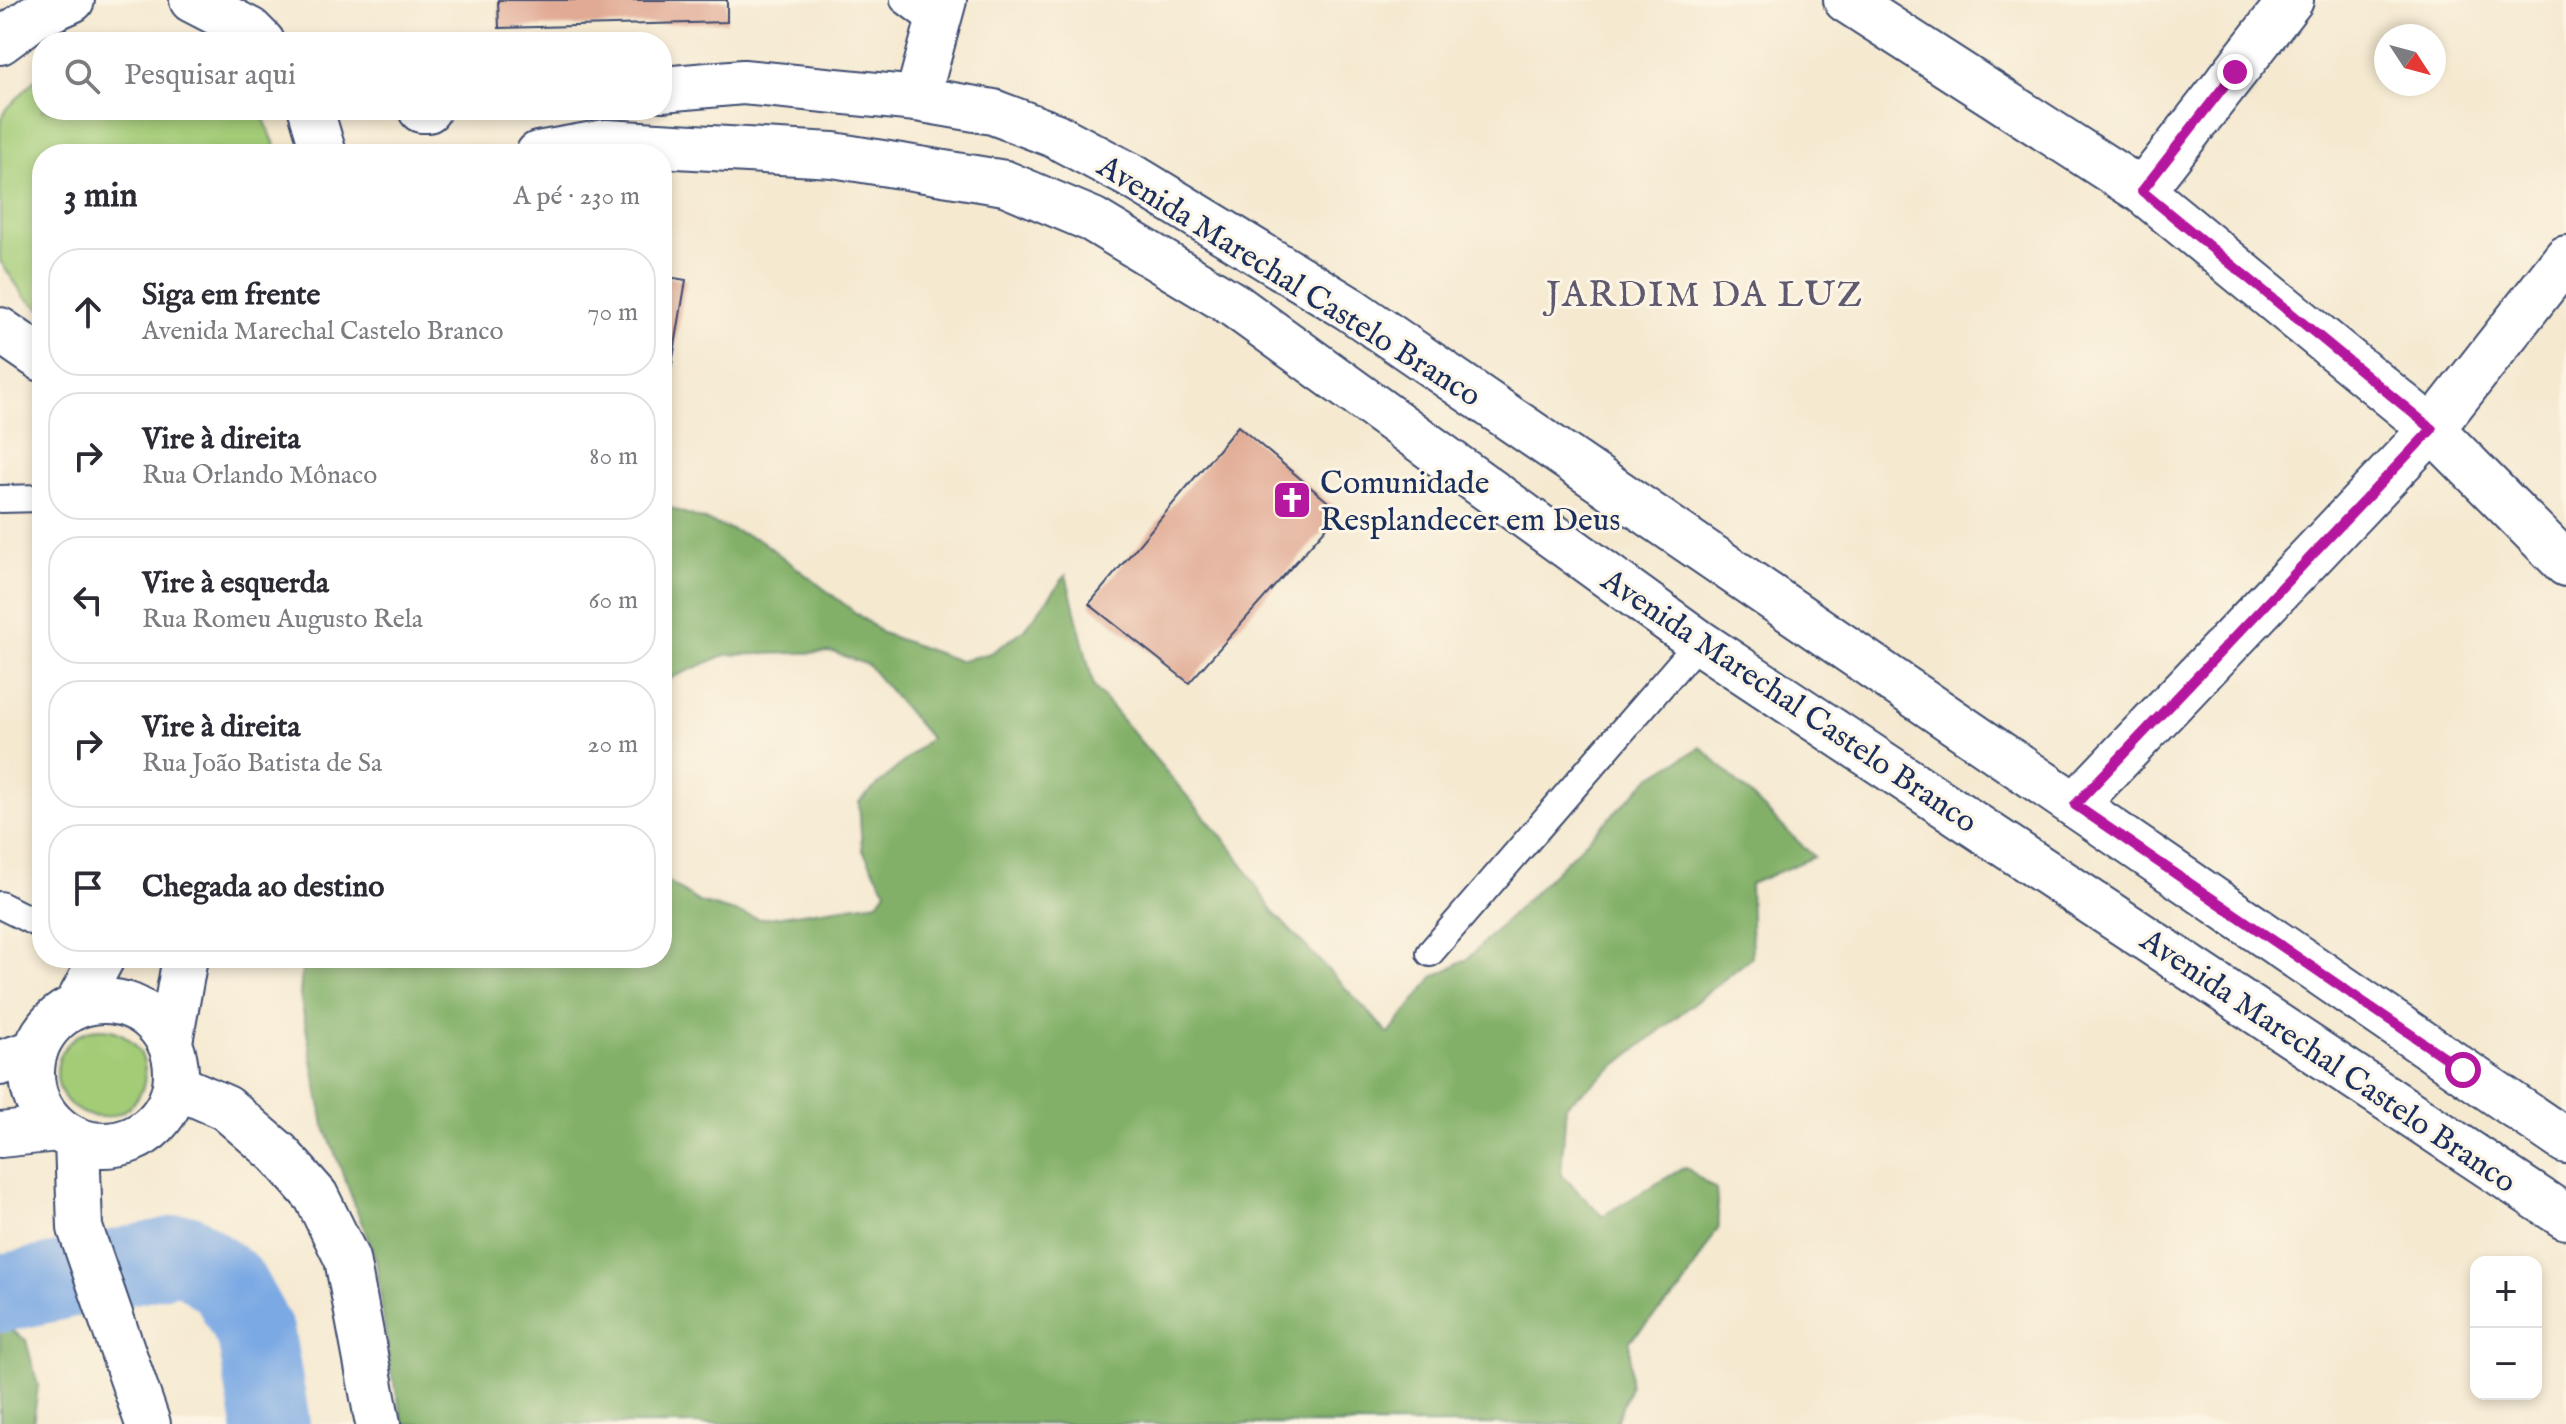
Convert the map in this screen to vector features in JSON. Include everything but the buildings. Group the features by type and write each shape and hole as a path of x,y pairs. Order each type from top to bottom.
{"main road":[{"path":"0,42 34,17 72,0"},
{"path":"192,0 241,21"},
{"path":"1846,0 2142,191 2432,429 2566,564"},
{"path":"2142,191 2291,0"},
{"path":"917,99 929,8"},
{"name":"Avenida Marechal Castelo Branco","path":"672,88 743,82 917,99 993,112 1054,135 1135,178 1350,309 2566,1141"},
{"path":"314,120 321,144"},
{"name":"Avenida Marechal Castelo Branco","path":"595,144 641,144"},
{"name":"Avenida Marechal Castelo Branco","path":"672,146 833,155 1005,183 1093,220 1234,305 1699,642 2566,1217"},
{"path":"2075,805 2432,429 2566,258"},
{"path":"0,330 32,352"},
{"path":"77,1005 97,968"},
{"path":"170,1042 183,968"},
{"path":"0,1135 68,1135 97,1145 120,1144 157,1124 176,1086 177,1064 170,1042 159,1024 141,1009 121,1001 98,1000 77,1005 58,1016 17,1058 31,1073 35,1095 44,1114 68,1135 80,1228 148,1424"},
{"path":"176,1086 226,1108 278,1153 316,1196 347,1259 378,1424"}],"lane":[{"path":"0,499 32,498"},
{"path":"1430,953 1699,642"},
{"path":"0,905 32,921"}],"green space":[{"path":"32,83 32,120 264,120 275,144 32,144 32,302 0,261 0,124 5,111"},
{"path":"672,509 760,540 882,633 959,661 991,653 1025,629 1066,575 1094,687 1234,851 1272,911 1389,1034 1433,977 1466,960 1651,777 1701,747 1814,857 1750,884 1752,957 1566,1105 1561,1174 1602,1216 1685,1167 1716,1190 1719,1226 1681,1290 1630,1340 1630,1387 1615,1424 404,1424 389,1362 376,1260 324,1125 300,995 302,968 672,968 672,884 699,902 760,919 878,902 886,891 862,849 859,802 930,738 868,665 833,652 725,655 673,677"},
{"path":"101,1029 118,1033 132,1042 141,1056 145,1073 141,1090 132,1104 118,1113 101,1117 84,1113 70,1104 61,1090 57,1073 61,1056 70,1042 84,1033"},
{"path":"0,1322 26,1340 38,1386 33,1424 0,1424"}],"waterway":[{"path":"0,1294 186,1253 228,1284 256,1335 271,1424"}],"place":[{"name":"Comunidade Resplandecer em Deus","path":"1292,500"}],"district":[{"name":"JARDIM DA LUZ","path":"1705,293"}],"route":[{"path":"2235,72 2142,191 2432,429 2075,805 2463,1070"}]}
